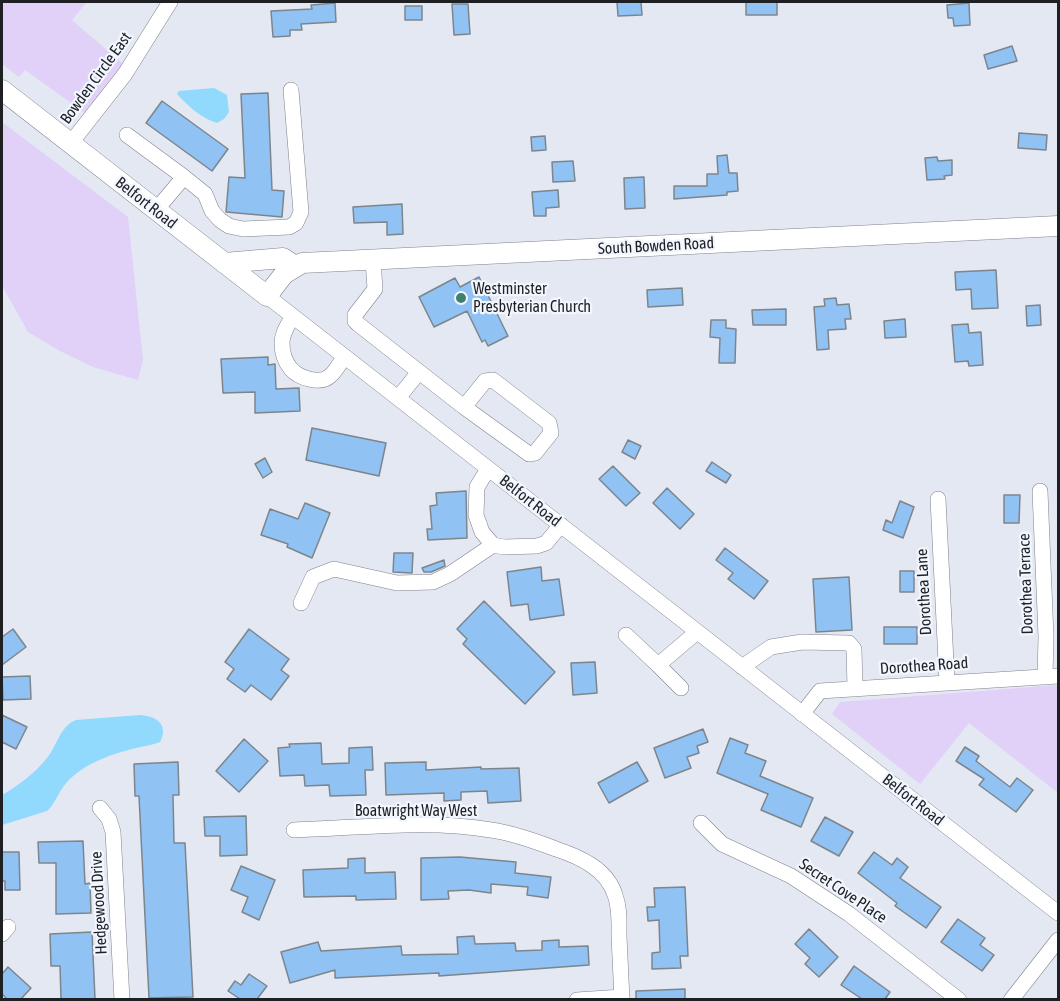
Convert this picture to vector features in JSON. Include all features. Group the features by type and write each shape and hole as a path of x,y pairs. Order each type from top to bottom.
{"main road":[{"name":"Belfort Road","path":"2,90 267,296"},
{"name":"South Bowden Road","path":"295,266 302,263 1059,226"},
{"path":"224,263 283,258 295,266 284,274 267,296"}],"street":[{"name":"Bowden Circle East","path":"70,144 125,74 170,2"},
{"path":"127,135 205,194 212,211 229,226 243,230 289,226 296,223 301,212 291,90"},
{"path":"156,210 184,177"},
{"path":"373,260 375,289 358,311 355,321 419,372 465,407 529,454 535,453 551,433 549,423 493,380 485,381 465,407"},
{"name":"Belfort Road","path":"267,296 1059,913"},
{"path":"292,316 283,334 282,345 284,358 292,370 310,380 323,380 330,377 344,357"},
{"path":"398,398 419,372"},
{"path":"488,469 477,487 476,515 482,532 493,545 537,546 546,543 561,525"},
{"name":"Dorothea Terrace","path":"1040,491 1046,637 1052,676"},
{"name":"Dorothea Lane","path":"938,499 947,683"},
{"path":"305,596 313,578 334,569 397,583 433,582 450,574 493,545"},
{"path":"658,665 697,632"},
{"path":"626,635 681,688"},
{"path":"742,667 771,647 802,642 849,643 854,649 855,689"},
{"name":"Dorothea Road","path":"802,714 820,691 1052,676"},
{"name":"Hedgewood Drive","path":"100,808 109,819 113,832 122,999"},
{"name":"Secret Cove Place","path":"701,823 722,844 791,876 849,914 959,999"},
{"name":"Boatwright Way West","path":"294,830 420,825 490,830 525,837 574,855 600,872 610,883 615,895 622,998"},
{"path":"1011,999 1059,940"},
{"path":"577,999 622,998"}],"shaded area":[{"path":"2,2 87,2 72,20 123,64 121,71 85,113 25,70 19,77 2,64"},
{"path":"2,122 128,217 143,360 138,380 93,367 28,332 2,289"},
{"path":"1058,685 1058,793 969,723 920,784 832,714 840,702"}],"water":[{"path":"214,88 227,95 229,112 217,123 200,115 177,94 179,91"},
{"path":"140,715 152,717 160,722 163,731 160,742 94,762 68,781 47,811 2,825 2,795 26,779 42,764 62,731 71,723 76,720"}],"building":[{"path":"617,2 641,2 642,15 618,16"},
{"path":"746,2 777,2 777,15 746,15"},
{"path":"335,3 336,22 301,24 302,30 290,30 290,36 273,37 271,11 312,9 311,5"},
{"path":"969,3 970,25 954,26 953,18 948,18 947,5"},
{"path":"452,4 468,4 470,34 454,35"},
{"path":"405,6 422,6 422,20 405,20"},
{"path":"1012,46 1017,61 988,69 984,55"},
{"path":"268,93 272,190 284,191 282,217 226,212 229,177 245,178 241,94"},
{"path":"162,101 228,149 212,171 146,123"},
{"path":"1019,133 1047,135 1046,150 1018,148"},
{"path":"545,136 546,150 532,151 531,137"},
{"path":"727,155 729,173 737,173 738,191 727,192 727,195 674,199 674,186 707,186 707,174 718,174 717,156"},
{"path":"937,157 938,161 952,160 952,175 944,176 945,179 927,180 925,158"},
{"path":"573,161 575,181 553,182 552,162"},
{"path":"644,177 645,208 625,209 624,178"},
{"path":"558,190 559,207 546,208 546,216 534,216 532,192"},
{"path":"402,204 403,234 387,235 387,222 354,223 353,207"},
{"path":"996,270 998,308 972,309 971,289 956,290 955,272"},
{"path":"479,277 508,336 488,346 485,340 482,342 467,311 434,327 419,297 455,278 460,287"},
{"path":"682,288 683,305 648,307 647,290"},
{"path":"836,298 837,305 849,304 851,319 845,319 846,329 828,330 829,349 817,350 814,307 825,306 824,299"},
{"path":"1040,305 1041,325 1027,326 1026,306"},
{"path":"786,309 786,325 753,325 752,310"},
{"path":"905,319 906,337 885,338 884,321"},
{"path":"711,320 726,320 726,328 736,329 735,363 719,363 720,338 710,337"},
{"path":"968,324 969,333 981,332 983,365 969,366 968,361 955,362 952,325"},
{"path":"268,357 268,365 275,364 276,389 299,388 300,411 255,413 255,392 223,393 221,359"},
{"path":"312,428 386,443 379,476 306,460"},
{"path":"628,440 641,446 635,459 622,452"},
{"path":"265,458 272,472 263,478 255,464"},
{"path":"712,462 731,475 726,483 706,471"},
{"path":"613,466 640,493 626,506 599,479"},
{"path":"667,488 694,514 680,529 653,503"},
{"path":"466,491 467,538 428,540 427,529 432,529 430,506 437,505 436,493"},
{"path":"1004,495 1020,495 1019,523 1004,523"},
{"path":"900,501 914,507 903,538 883,530 886,520 892,523"},
{"path":"305,503 330,513 312,558 287,547 288,544 261,535 270,509 298,519"},
{"path":"725,548 768,581 754,599 728,579 733,573 716,560"},
{"path":"394,553 413,553 412,573 393,572"},
{"path":"444,560 445,566 431,572 424,572 422,568"},
{"path":"541,567 542,581 559,579 564,615 530,620 528,604 511,606 507,572"},
{"path":"900,571 914,571 914,592 900,592"},
{"path":"849,577 852,630 816,632 813,579"},
{"path":"484,601 555,672 525,704 463,644 467,639 457,629"},
{"path":"884,627 917,627 917,644 884,644"},
{"path":"13,629 26,647 2,665 2,637"},
{"path":"249,629 289,659 281,670 289,676 271,700 251,685 245,692 227,679 234,669 225,662"},
{"path":"595,662 597,693 573,695 571,663"},
{"path":"30,676 31,699 3,700 2,677"},
{"path":"2,715 27,727 16,749 2,742"},
{"path":"703,729 708,742 697,746 699,753 687,757 691,768 665,778 654,748"},
{"path":"730,738 748,745 745,753 766,761 760,776 813,798 801,827 761,810 768,794 717,773"},
{"path":"244,739 268,761 239,792 216,771"},
{"path":"321,743 322,764 349,763 349,748 372,747 373,770 365,770 366,795 330,796 329,785 305,786 304,775 280,776 278,748 290,747 289,744"},
{"path":"965,747 979,756 976,761 1010,787 1017,778 1033,790 1016,812 979,785 984,779 956,761"},
{"path":"178,762 179,795 173,795 174,843 185,843 193,997 149,998 139,796 135,796 134,764"},
{"path":"426,762 426,770 481,767 481,769 519,768 521,801 488,803 487,791 461,792 461,800 444,801 444,793 386,795 385,763"},
{"path":"637,762 648,781 609,803 598,783"},
{"path":"246,816 247,855 220,856 220,836 205,836 204,817"},
{"path":"825,817 853,832 839,856 811,841"},
{"path":"83,841 85,884 90,883 91,913 56,914 56,863 39,863 38,842"},
{"path":"2,852 19,852 20,890 5,890 5,881 2,881"},
{"path":"874,852 892,865 897,858 908,867 900,878 941,907 926,928 895,906 897,903 858,873"},
{"path":"460,857 516,862 515,873 551,877 548,898 527,895 528,887 491,884 491,893 469,890 448,891 449,899 421,900 421,858"},
{"path":"365,858 365,873 395,872 396,899 356,900 356,896 304,897 303,870 348,868 348,859"},
{"path":"241,866 275,880 259,920 242,912 248,897 231,890"},
{"path":"685,887 688,956 680,956 681,968 652,969 652,953 660,952 659,920 648,921 647,907 655,907 654,888"},
{"path":"958,919 985,938 980,945 994,955 982,971 941,942"},
{"path":"809,929 838,957 819,977 805,964 810,958 795,944"},
{"path":"92,932 95,999 61,999 60,966 51,966 50,934"},
{"path":"474,936 475,944 515,943 516,951 542,950 542,941 559,940 559,947 588,946 589,965 439,976 439,973 335,978 335,970 290,983 281,952 318,942 321,951 401,946 402,955 458,954 457,937"},
{"path":"854,966 890,992 885,999 862,999 841,985"},
{"path":"8,967 31,988 21,999 7,999 2,994 2,974"},
{"path":"249,974 267,986 257,999 240,999 228,991 235,981 241,985"},
{"path":"685,989 685,999 636,999 636,991"}],"place":[{"name":"Westminster Presbyterian Church","path":"461,298"}]}
